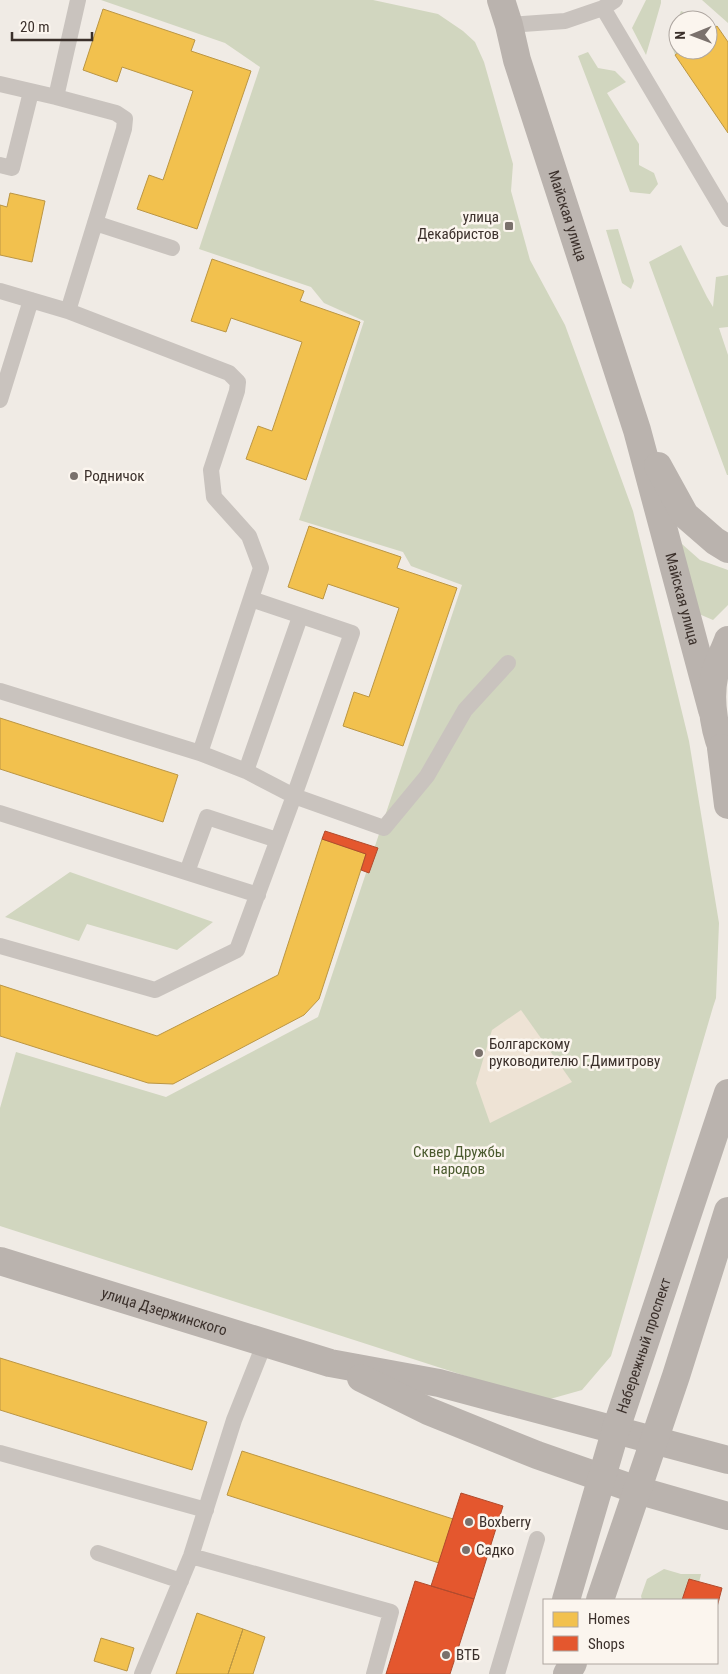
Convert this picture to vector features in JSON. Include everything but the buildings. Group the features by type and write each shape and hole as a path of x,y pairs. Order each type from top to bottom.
{"main road":[{"name":"Майская улица","path":"505,13 518,60 637,430 724,755"},
{"name":"Майская улица","path":"637,430 685,515 715,541 728,549"},
{"path":"712,710 715,674 728,640"},
{"path":"724,755 728,805"},
{"name":"Набережный проспект","path":"566,1599 616,1430 728,1093"},
{"path":"600,1599 676,1376 728,1211"},
{"name":"улица Дзержинского","path":"0,1261 330,1363 439,1383 728,1460"},
{"name":"улица Дзержинского","path":"330,1363 428,1411 537,1455 637,1490 728,1516"}],"lane":[{"path":"56,97 78,0"},
{"path":"505,13 565,21 609,4 728,219"},
{"path":"0,84 56,97 116,114 125,119 124,129 68,311"},
{"path":"0,166 12,168 31,92"},
{"path":"95,223 172,248"},
{"path":"0,291 68,311 229,373 238,382 238,392 211,470 214,497 249,536 261,568 200,753"},
{"path":"0,400 31,300"},
{"path":"0,946 155,990 237,950 352,634 250,600"},
{"path":"246,771 300,617"},
{"path":"0,691 200,753 246,771 294,796 384,828 427,776 465,710 508,663"},
{"path":"0,813 258,895"},
{"path":"187,872 207,817 277,840"},
{"path":"142,1674 191,1556 234,1420 265,1342"},
{"path":"0,1453 206,1510"},
{"path":"497,1674 537,1539"},
{"path":"98,1553 181,1580"},
{"path":"191,1556 391,1612 374,1674"}],"green space":[{"name":"Сквер Дружбы народов","path":"101,0 373,0 438,14 463,31 475,42 484,62 513,164 511,191 530,260 565,325 633,511 689,741 719,923 716,998 611,1356 582,1390 543,1401 0,1226 0,1108 16,1052 166,1097 318,1017 462,585 411,566 403,552 299,520 364,321 324,303 311,287 199,249 260,67 225,43"},
{"path":"646,0 661,0 646,55 632,28"},
{"path":"702,0 728,0 728,23 718,14 718,10 713,10"},
{"path":"588,52 598,68 615,71 626,82 607,93 639,144 639,165 654,173 658,184 650,194 630,192 578,56"},
{"path":"618,229 634,281 631,289 622,283 606,230"},
{"path":"681,245 713,307 716,277 728,275 728,327 719,328 728,355 728,475 649,262"},
{"path":"674,537 700,560 728,570 728,605 713,620 699,614"},
{"path":"70,872 213,922 177,950 87,924 79,941 5,917"},
{"path":"664,1569 681,1574 701,1574 695,1599 642,1599 647,1579"}],"shaded area":[{"path":"521,1010 572,1082 490,1123 476,1083 492,1030"}],"place":[{"name":"улица Декабристов","path":"509,226"},
{"name":"Родничок","path":"74,476"},
{"name":"Болгарскому руководителю Г.Димитрову","path":"479,1053"},
{"name":"Boxberry","path":"469,1522"},
{"name":"Садко","path":"466,1550"},
{"name":"ВТБ","path":"446,1655"}]}
